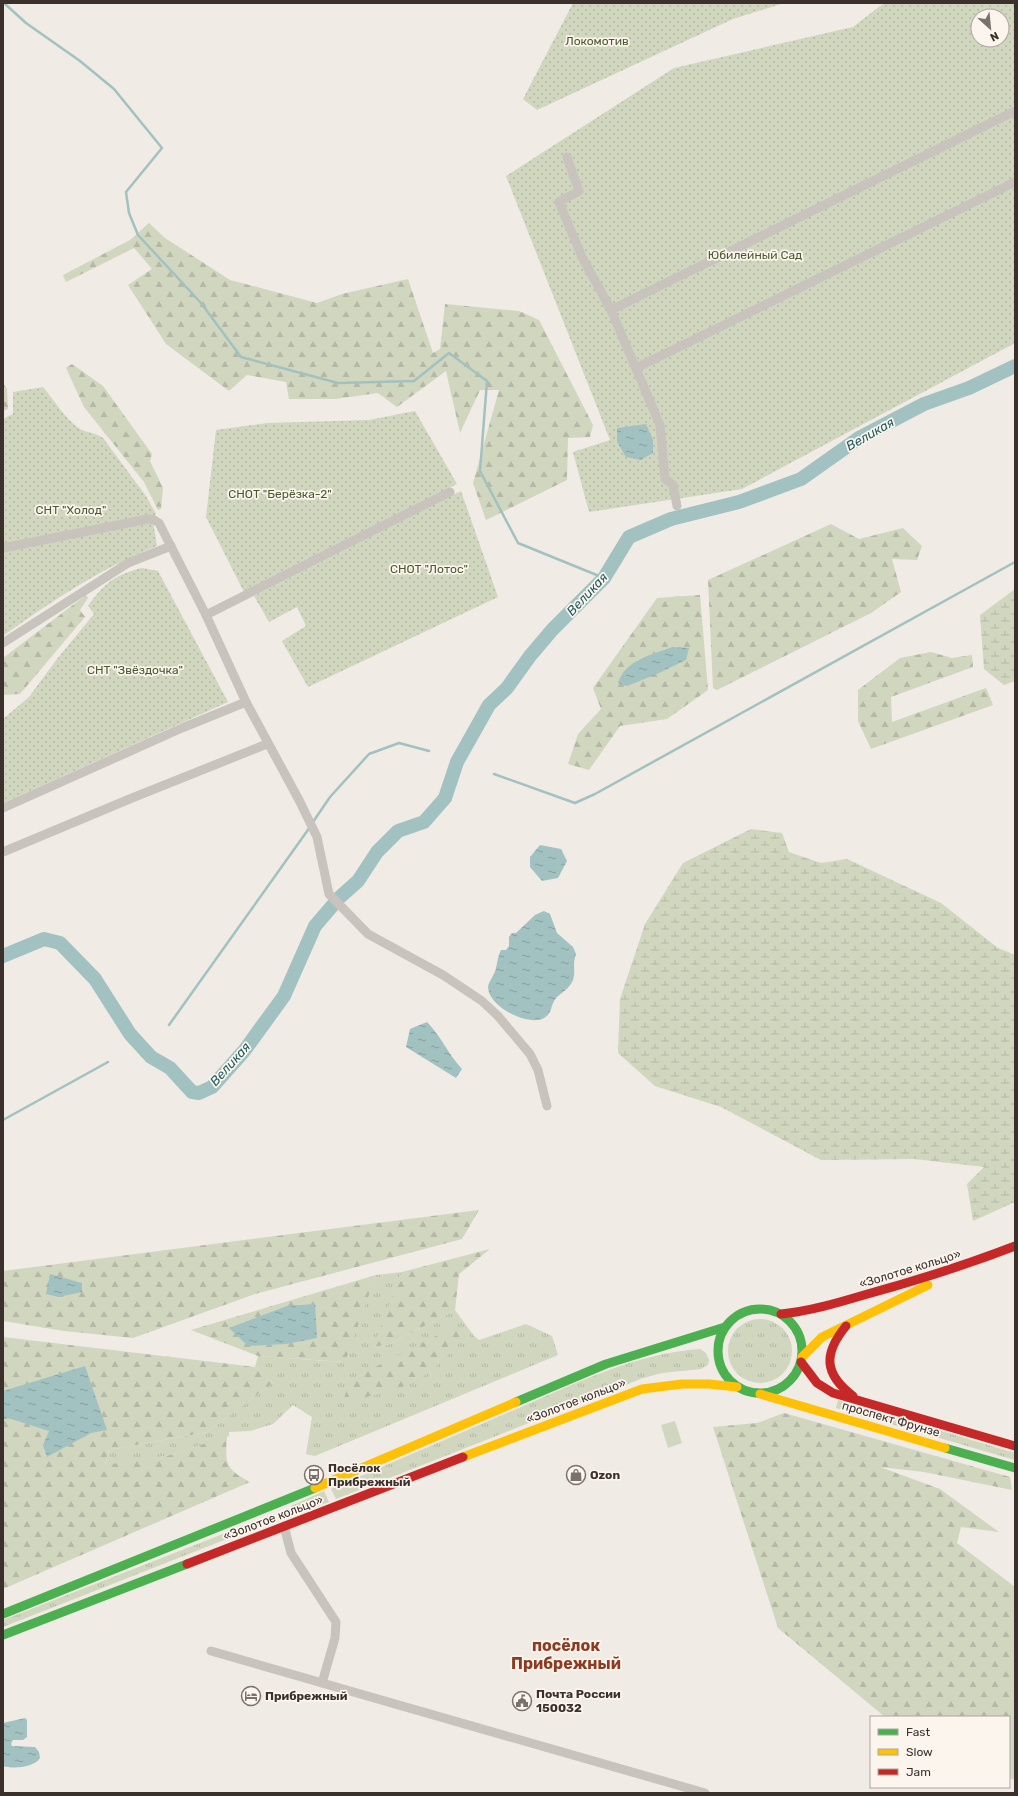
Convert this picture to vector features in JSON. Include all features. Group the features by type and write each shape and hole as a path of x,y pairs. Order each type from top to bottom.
{"main road":[{"path":"972,1263 1015,1246"},
{"name":"«Золотое кольцо»","path":"737,1387 723,1372 718,1360 719,1340 725,1327 734,1318 751,1310 763,1309 781,1314 796,1313 837,1303 972,1263"},
{"name":"«Золотое кольцо»","path":"3,1614 280,1515 641,1389 689,1383 737,1387 748,1392 760,1394 773,1392 784,1386 794,1377 802,1360 816,1342 972,1263"},
{"path":"781,1314 798,1332 802,1344 802,1360"},
{"path":"847,1325 832,1345 829,1356 830,1368 836,1380 844,1390 852,1396 866,1402"},
{"name":"«Золотое кольцо»","path":"3,1635 280,1515 586,1372 651,1348 703,1335 725,1327"},
{"name":"проспект Фрунзе","path":"802,1360 812,1377 823,1388 833,1393 1015,1446"},
{"name":"проспект Фрунзе","path":"760,1394 1015,1468"}],"street":[{"path":"611,310 1015,110"},
{"path":"567,157 578,191 559,202 582,257 611,310 660,424 665,479 673,485 677,506"},
{"path":"636,368 1015,182"},
{"path":"206,615 450,492"},
{"path":"3,548 148,519 159,523 206,615 267,744 299,800 316,838 328,890 333,899 360,927 376,940 443,975 482,1001 498,1016 530,1054 538,1070 547,1106"},
{"path":"3,643 128,563 171,546"},
{"path":"3,808 182,728 246,702"},
{"path":"3,852 267,744"},
{"path":"280,1515 291,1553 336,1622 335,1638 322,1683"},
{"path":"211,1651 705,1793"}],"green space":[{"name":"Локомотив","path":"573,3 784,3 733,19 537,110 523,99"},
{"name":"Юбилейный Сад","path":"884,3 1015,3 1015,343 742,489 589,512 573,452 610,440 506,176 674,68 853,27"},
{"path":"149,223 165,238 230,280 317,303 342,294 408,279 433,353 440,349 445,304 519,311 539,320 593,425 590,437 568,438 567,480 486,520 473,483 499,390 480,390 460,433 446,371 397,407 378,393 335,399 289,399 286,382 247,375 229,391 166,344 128,285 152,269 134,248 66,282 63,275 130,240"},
{"path":"72,364 103,386 152,454 150,461 163,488 161,509 158,510 144,482 84,407 66,368"},
{"path":"3,383 7,389 8,409 3,411"},
{"name":"СНТ \"Холод\"","path":"43,387 65,415 75,425 80,429 103,438 146,496 156,514 153,522 157,546 116,564 77,586 3,636 3,419 13,414 13,392"},
{"name":"СНОТ \"Берёзка-2\"","path":"415,411 457,484 244,592 206,517 216,430 268,423 369,420"},
{"name":"СНОТ \"Лотос\"","path":"461,491 498,597 308,687 282,641 306,626 297,607 269,622 254,596"},
{"path":"831,524 859,539 903,528 922,546 917,560 892,559 901,592 871,613 717,690 713,688 708,580"},
{"name":"СНТ \"Звёздочка\"","path":"142,568 158,571 228,702 3,803 3,719 29,697 57,659 94,614 88,606 100,591 117,577"},
{"path":"1015,589 1015,681 1004,685 984,669 980,615"},
{"path":"86,595 88,598 80,610 85,617 20,694 3,695 3,658"},
{"path":"700,595 708,690 667,719 620,726 589,770 568,764 578,734 601,709 593,688 657,598"},
{"path":"931,652 952,658 972,655 973,667 891,697 892,722 986,688 993,705 871,749 858,721 858,690 900,658"},
{"path":"751,829 782,833 789,852 821,863 847,859 941,903 998,948 1015,955 1015,1202 973,1221 967,1184 984,1167 914,1159 821,1160 721,1107 655,1086 618,1053 620,999 645,924 683,863"},
{"path":"479,1210 462,1239 255,1294 133,1338 64,1331 3,1321 3,1271"},
{"path":"490,1249 459,1274 455,1310 390,1344 373,1347 402,1272"},
{"path":"402,1272 374,1347 390,1344 455,1310 474,1336 479,1340 526,1324 552,1336 558,1355 315,1456 306,1454 312,1417 293,1405 273,1424 250,1431 229,1432 229,1436 171,1455 105,1466 109,1450 207,1432 273,1383 255,1367 258,1356 342,1362 376,1275"},
{"path":"376,1275 345,1362 258,1356 191,1330"},
{"path":"760,1319 778,1324 783,1328 787,1333 792,1351 787,1369 783,1374 778,1378 760,1383 742,1378 737,1374 733,1369 728,1351 733,1333 737,1328 742,1324"},
{"path":"453,1327 470,1331 443,1360 420,1379 387,1392 343,1401 350,1380"},
{"path":"3,1337 255,1367 273,1383 207,1432 109,1450 105,1465 171,1455 227,1436 226,1453 228,1464 231,1469 250,1482 3,1589"},
{"path":"700,1349 706,1353 709,1360 708,1365 701,1369 662,1373 643,1378 336,1499 331,1489 585,1379 653,1356"},
{"path":"838,1400 1015,1453 1015,1460 836,1408"},
{"path":"784,1413 1010,1477 1012,1490 924,1472 880,1467 940,1489 999,1532 961,1527 957,1543 1015,1587 1015,1780 1010,1778 1010,1716 884,1716 778,1628 713,1427 757,1423"},
{"path":"675,1421 682,1443 668,1448 661,1425"},
{"path":"324,1491 329,1502 294,1514 291,1510 291,1506"},
{"path":"269,1516 273,1518 270,1522 3,1627 3,1620"}],"water":[{"path":"646,424 653,440 653,453 641,460 626,457 617,442 617,428"},
{"path":"672,647 689,648 686,660 627,686 618,683 627,669 640,659"},
{"path":"540,845 561,849 567,861 558,878 542,881 530,867 530,857"},
{"path":"544,911 550,914 557,933 573,947 576,954 574,961 574,977 570,985 556,998 547,1016 537,1020 528,1020 501,1008 494,1001 488,987 501,950 506,950 509,946 509,937 512,933 516,933 535,915"},
{"path":"427,1022 462,1069 456,1078 406,1047 410,1029"},
{"path":"50,1274 82,1283 82,1292 59,1297 46,1294"},
{"path":"315,1304 317,1338 286,1344 248,1346 229,1328 287,1306"},
{"path":"85,1366 107,1430 91,1433 47,1457 43,1445 49,1431 8,1418 3,1420 3,1391"},
{"path":"25,1718 27,1720 27,1737 23,1740 13,1740 11,1744 12,1746 35,1747 39,1752 40,1758 28,1766 3,1766 3,1723"}],"waterway":[{"path":"4,3 26,23 80,61 114,89 162,148 126,192 129,213 138,235 201,303 241,357 338,383 414,381 449,353 487,381 480,471 518,543 604,578"},
{"name":"Великая","path":"340,897 358,881 377,852 398,831 424,822 445,798 457,762 489,705 507,688 530,656 552,630 604,578 629,537 671,519 739,502 801,479 859,438 924,404 969,388 1015,366"},
{"path":"494,774 575,803 595,794 1015,562"},
{"path":"313,822 330,797 369,754 399,743 429,751"},
{"path":"169,1025 310,827"},
{"name":"Великая","path":"3,956 44,939 60,943 95,979 130,1034 151,1057 170,1068 192,1092 199,1093 212,1087 244,1051 284,996 315,926 333,905"},
{"path":"3,1120 108,1062"}],"traffic: fast":[{"path":"760,1309 776,1312 790,1321 799,1335 802,1351 799,1367 790,1381 776,1390 760,1393 744,1390 730,1381 721,1367 718,1351 721,1335 730,1321 744,1312 760,1309"},
{"path":"516,1402 606,1364 725,1327"},
{"path":"945,1448 1015,1468"},
{"path":"3,1614 315,1488"},
{"path":"3,1635 187,1564"}],"traffic: slow":[{"path":"802,1357 822,1337 928,1285"},
{"path":"463,1457 642,1389 682,1384 709,1384 737,1387"},
{"path":"760,1394 945,1448"},
{"path":"315,1488 516,1402"}],"traffic: jam":[{"path":"781,1314 802,1311 844,1301 959,1266 1015,1246"},
{"path":"846,1326 833,1346 830,1355 830,1363 836,1380 853,1396"},
{"path":"801,1362 817,1383 833,1393 1015,1446"},
{"path":"187,1564 463,1457"}],"place":[{"name":"Посёлок Прибрежный","path":"314,1475"},
{"name":"Ozon","path":"576,1475"},
{"name":"Прибрежный","path":"251,1696"},
{"name":"Почта России 150032","path":"522,1701"}],"district":[{"name":"посёлок Прибрежный","path":"566,1654"}]}
